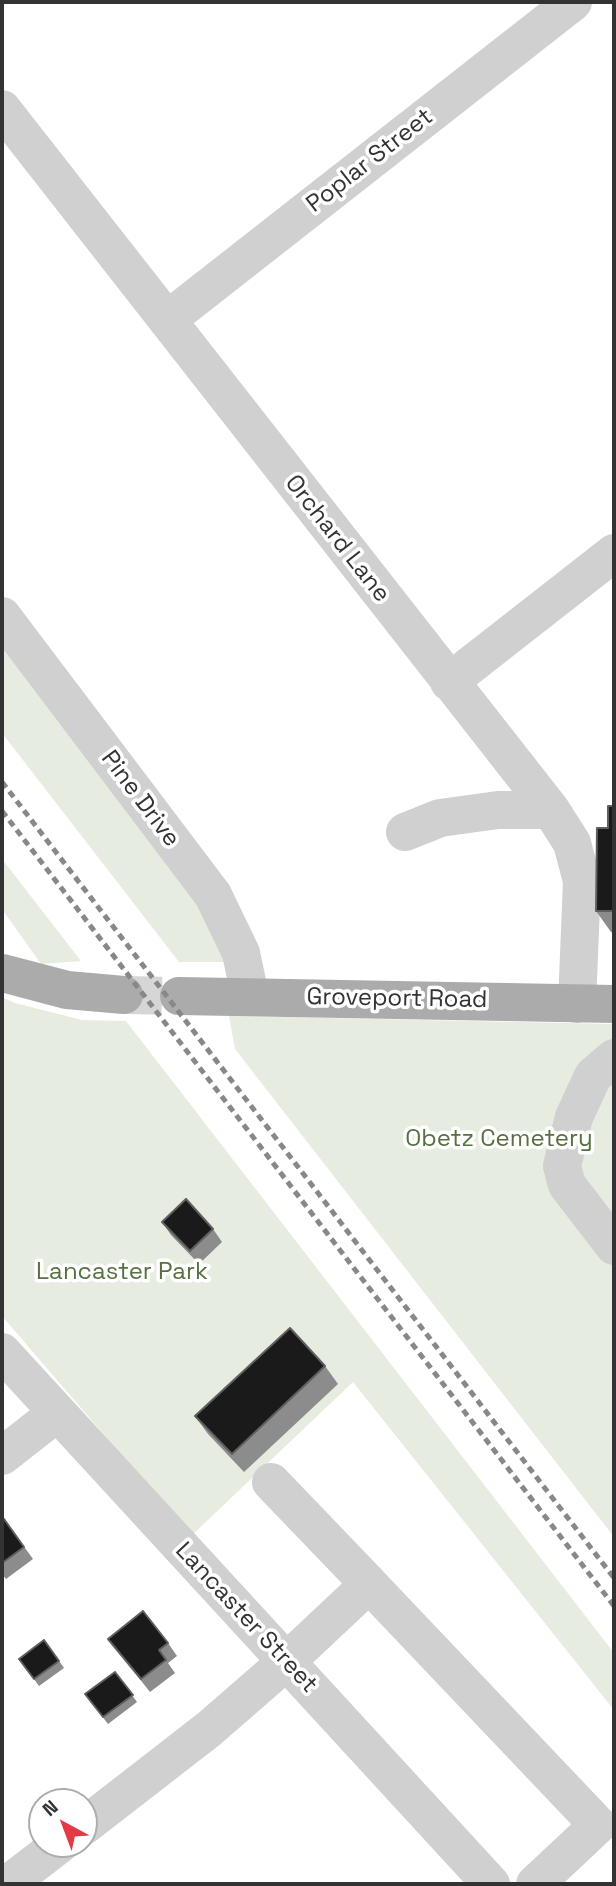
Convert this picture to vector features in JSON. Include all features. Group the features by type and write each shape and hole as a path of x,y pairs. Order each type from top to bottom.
{"main road":[{"path":"2,973 67,990 124,995"},
{"name":"Groveport Road","path":"179,996 614,1004"}],"street":[{"name":"Poplar Street","path":"167,320 573,2"},
{"name":"Orchard Lane","path":"2,109 551,810 572,843 582,881 577,1004"},
{"path":"449,682 614,553"},
{"name":"Pine Drive","path":"2,616 213,895 241,953 250,996"},
{"path":"405,832 440,818 498,810 551,810"},
{"path":"614,1058 593,1076 574,1117 562,1166 567,1185 614,1246"},
{"name":"Lancaster Street","path":"2,1352 491,1884"},
{"path":"2,1456 57,1413"},
{"path":"271,1482 606,1834 535,1884"},
{"path":"98,1815 209,1729 369,1584"},
{"path":"8,1884 42,1858"}],"green space":[{"path":"2,640 202,902 226,962 179,962 2,733"},
{"path":"2,859 81,961 41,964 2,909"},
{"name":"Lancaster Park","path":"2,997 15,1003 82,1020 126,1021 614,1653 614,1710 353,1382 191,1536 2,1316"},
{"name":"Obetz Cemetery","path":"229,1016 614,1024 614,1537 235,1049"}],"building":[{"path":"608,806 614,806 614,911 596,911 597,828 608,828"},
{"path":"186,1199 213,1229 190,1251 162,1222"},
{"path":"290,1328 325,1366 232,1454 195,1416"},
{"path":"4,1519 24,1547 2,1563 2,1521"},
{"path":"143,1611 168,1643 159,1650 166,1660 141,1679 108,1639"},
{"path":"44,1640 59,1661 34,1679 19,1659"},
{"path":"115,1672 133,1695 103,1717 85,1694"}],"tunnel":[{"path":"124,995 179,996"}],"railway":[{"path":"2,782 614,1578"},
{"path":"2,811 614,1606"}]}
